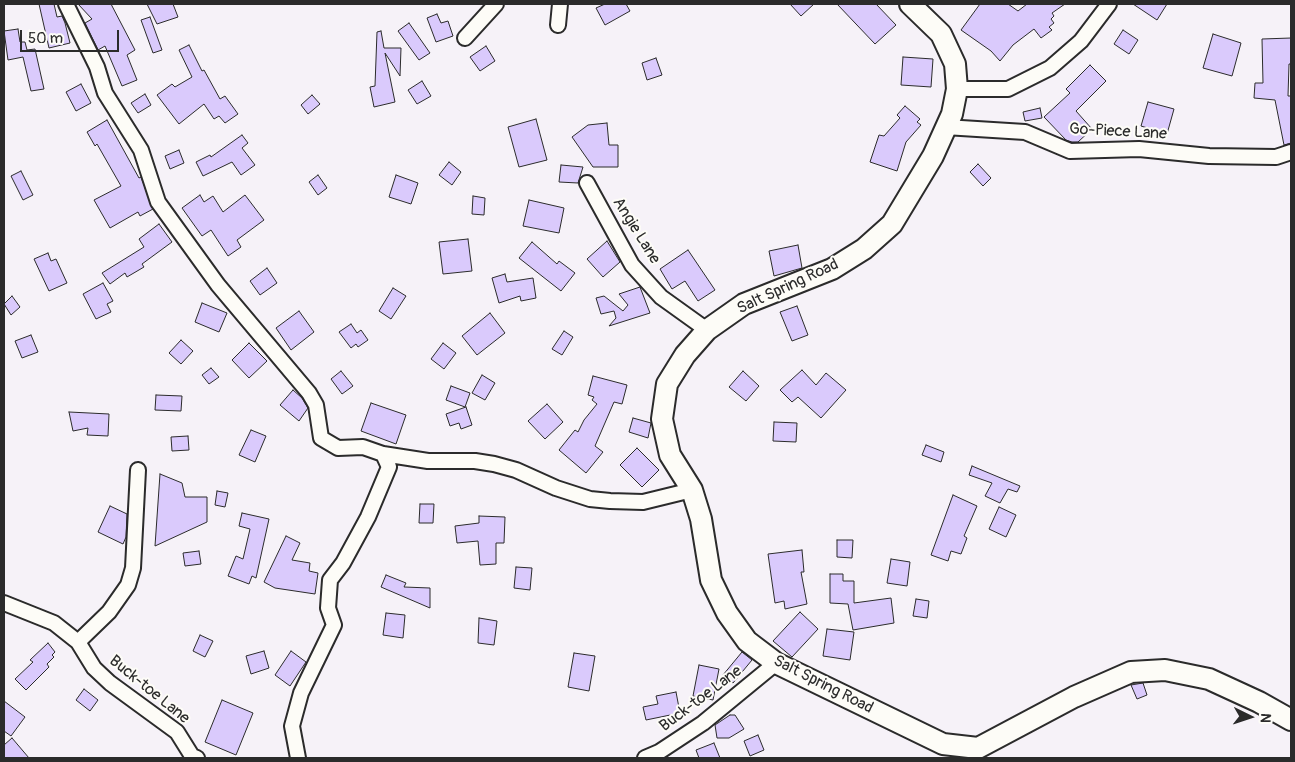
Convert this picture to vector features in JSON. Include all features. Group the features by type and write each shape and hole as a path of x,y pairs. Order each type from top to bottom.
{"street":[{"path":"66,4 96,67 106,93 141,150 158,202 218,284 309,394 316,405 322,438 338,448 363,447 383,454 428,461 475,461 494,464 516,470 556,488 590,498 610,501 644,502 692,490"},
{"path":"465,38 496,4"},
{"path":"558,25 560,4"},
{"path":"957,89 1008,89 1050,68 1081,41 1109,4"},
{"name":"Salt Spring Road","path":"919,7 941,34 955,64 957,89 952,114 933,156 892,224 864,249 832,269 744,304 707,330 667,384 662,419 670,455 692,490 701,519 711,580 727,614 747,641 776,664 943,744 978,748 1074,697 1130,672 1165,670 1209,679 1259,702 1291,720"},
{"name":"Go-Piece Lane","path":"945,127 1025,132 1070,151 1139,150 1209,156 1267,157 1276,157 1291,152"},
{"name":"Angie Lane","path":"587,183 632,265 661,297 707,330"},
{"path":"298,758 292,726 301,692 334,626 328,608 330,580 343,563 356,540 389,467 383,454"},
{"path":"78,642 110,612 128,585 133,568 138,470"},
{"name":"Buck-toe Lane","path":"4,603 54,622 78,642 94,668 110,683 177,732 192,756 197,758"},
{"name":"Buck-toe Lane","path":"645,758 659,752 703,722 776,664"}],"building":[{"path":"39,4 54,4 57,17 62,16 65,23 70,43 49,48"},
{"path":"78,4 111,4 135,50 127,55 137,80 122,86 105,46 98,50 85,23 92,19"},
{"path":"147,4 173,4 178,17 157,24"},
{"path":"605,4 626,4 630,11 605,25 596,8"},
{"path":"790,4 814,4 801,16"},
{"path":"837,4 876,4 896,25 875,44"},
{"path":"980,4 1008,4 1018,11 1027,4 1065,4 1052,13 1054,16 1051,19 1054,23 1049,27 1052,30 1041,38 1034,29 1013,45 1000,61 991,51 961,30"},
{"path":"1133,4 1167,4 1157,20"},
{"path":"437,14 441,23 448,21 453,36 436,42 427,18"},
{"path":"150,17 162,50 153,53 141,20"},
{"path":"409,23 430,53 419,60 398,31"},
{"path":"18,29 20,42 25,42 27,50 35,49 44,89 31,91 23,57 8,60 4,31"},
{"path":"1123,30 1138,40 1129,54 1114,44"},
{"path":"381,31 384,48 401,48 400,76 385,53 395,102 374,107 370,87 375,86 377,32"},
{"path":"1213,34 1241,43 1232,76 1203,68"},
{"path":"1291,38 1288,96 1291,96 1291,143 1284,145 1275,100 1254,98 1255,83 1263,83 1262,39"},
{"path":"189,45 202,71 204,70 220,99 225,96 238,114 225,123 219,116 214,119 204,104 179,124 157,95 172,84 175,87 192,77 179,50"},
{"path":"486,46 495,61 480,71 470,57"},
{"path":"903,57 933,59 931,87 901,85"},
{"path":"656,58 662,75 647,80 642,63"},
{"path":"1090,65 1106,81 1076,111 1092,129 1078,142 1072,142 1066,140 1044,117 1070,93 1066,89"},
{"path":"422,81 431,96 417,104 408,90"},
{"path":"81,84 91,103 76,111 66,92"},
{"path":"145,94 151,105 138,113 131,103"},
{"path":"312,95 320,104 308,114 301,105"},
{"path":"1148,102 1174,109 1167,134 1141,126"},
{"path":"905,106 920,119 917,122 921,125 906,142 897,171 870,162 879,135 884,136 900,118 897,115"},
{"path":"1040,108 1042,118 1025,121 1023,112"},
{"path":"536,119 547,160 519,167 508,127"},
{"path":"107,120 139,178 141,177 153,209 140,216 138,212 110,228 94,200 121,186 97,144 95,146 87,132"},
{"path":"607,123 609,145 618,145 618,167 593,167 572,137 588,125"},
{"path":"242,135 248,143 242,148 255,165 241,175 232,162 203,176 196,162 210,155 211,157"},
{"path":"179,150 184,163 170,169 165,156"},
{"path":"449,162 461,172 452,185 439,175"},
{"path":"978,164 991,178 983,186 970,172"},
{"path":"561,165 583,167 578,183 559,182"},
{"path":"21,171 33,195 23,200 11,176"},
{"path":"318,175 327,188 318,195 309,182"},
{"path":"396,175 418,183 411,204 389,197"},
{"path":"200,195 204,202 213,196 223,212 245,195 264,220 237,240 241,247 228,256 211,230 202,236 182,208"},
{"path":"473,196 485,198 484,215 472,214"},
{"path":"529,200 564,208 559,233 523,226"},
{"path":"159,224 172,242 142,264 144,267 127,277 125,273 110,284 102,273 144,247 139,239"},
{"path":"468,239 472,271 443,274 439,242"},
{"path":"607,241 620,262 603,277 587,259"},
{"path":"532,242 557,264 559,261 575,273 561,291 519,258"},
{"path":"798,245 802,268 774,276 769,251"},
{"path":"688,250 715,290 698,301 685,281 672,289 660,269"},
{"path":"48,253 51,261 56,259 67,283 49,291 34,259"},
{"path":"267,268 277,283 260,295 250,281"},
{"path":"505,274 507,282 533,278 536,298 521,301 520,296 499,303 492,278"},
{"path":"103,283 113,301 107,304 111,312 96,319 83,294"},
{"path":"640,287 650,313 609,326 616,318 614,311 601,314 596,298 604,296 623,311 628,305 619,294"},
{"path":"393,288 406,296 391,319 379,311"},
{"path":"12,296 20,307 11,315 4,304"},
{"path":"202,303 227,313 219,332 195,322"},
{"path":"797,306 808,335 792,341 780,312"},
{"path":"299,311 314,332 291,350 276,328"},
{"path":"490,313 505,333 477,355 462,336"},
{"path":"351,324 357,333 361,330 368,340 358,347 356,344 351,348 339,332"},
{"path":"564,331 573,337 562,355 552,349"},
{"path":"31,335 38,352 22,358 15,341"},
{"path":"181,340 193,351 181,364 169,353"},
{"path":"249,343 267,361 249,378 232,360"},
{"path":"443,343 456,353 444,369 431,359"},
{"path":"211,368 219,377 209,384 202,375"},
{"path":"802,370 816,385 826,373 846,390 821,418 798,397 792,402 780,390"},
{"path":"341,371 353,386 342,394 331,379"},
{"path":"743,371 759,386 746,401 729,387"},
{"path":"482,375 495,383 485,400 472,393"},
{"path":"593,376 627,385 622,404 614,402 595,446 603,452 586,473 559,450 575,430 578,432 584,420 597,404 592,400 594,397 588,395"},
{"path":"451,386 470,393 465,407 446,400"},
{"path":"293,390 302,398 308,408 299,421 280,405"},
{"path":"156,395 182,396 181,411 155,410"},
{"path":"371,403 406,415 396,444 361,431"},
{"path":"547,404 563,422 545,439 528,421"},
{"path":"466,407 472,425 461,429 459,423 450,426 446,414"},
{"path":"69,412 109,414 108,436 87,435 88,428 73,431"},
{"path":"633,418 651,423 648,438 629,432"},
{"path":"774,422 797,423 796,442 773,441"},
{"path":"251,430 266,436 255,462 239,455"},
{"path":"188,436 189,450 172,451 171,437"},
{"path":"926,445 944,452 941,462 922,455"},
{"path":"637,448 659,470 642,487 620,465"},
{"path":"972,466 1020,486 1017,492 1008,489 1000,503 985,496 992,483 969,475"},
{"path":"160,474 182,483 185,497 207,497 207,522 155,546"},
{"path":"217,491 228,493 225,507 215,505"},
{"path":"953,495 977,506 964,536 967,538 961,554 951,551 948,561 931,555"},
{"path":"420,504 434,504 433,523 419,523"},
{"path":"110,506 127,514 126,537 123,544 98,532"},
{"path":"999,507 1016,515 1006,537 989,529"},
{"path":"242,513 269,519 256,578 252,576 249,584 228,576 236,556 243,559 250,529 239,526"},
{"path":"479,516 505,517 504,543 496,543 496,564 480,565 478,541 457,543 455,526 479,523"},
{"path":"286,536 300,543 292,560 310,563 309,571 318,573 315,594 275,588 264,582"},
{"path":"837,540 853,540 852,558 837,557"},
{"path":"802,550 804,572 801,572 807,604 785,609 784,601 775,603 768,554"},
{"path":"199,551 201,564 185,566 183,553"},
{"path":"891,559 910,562 907,586 887,583"},
{"path":"516,567 532,568 530,590 514,588"},
{"path":"830,574 843,574 843,581 854,581 854,603 891,598 894,623 853,630 848,604 830,603"},
{"path":"386,575 406,583 404,587 430,588 430,608 381,587"},
{"path":"916,599 929,601 927,618 913,616"},
{"path":"800,612 818,629 792,657 773,641"},
{"path":"386,613 405,615 403,638 383,635"},
{"path":"479,618 497,621 494,645 478,643"},
{"path":"827,629 854,632 850,660 823,656"},
{"path":"200,635 213,641 205,657 193,651"},
{"path":"48,643 55,652 52,655 54,657 47,664 49,667 26,690 15,679 33,662 30,660"},
{"path":"264,651 269,668 251,674 246,656"},
{"path":"291,651 306,662 290,686 275,675"},
{"path":"742,652 752,660 733,683 723,675"},
{"path":"574,653 595,656 589,691 568,687"},
{"path":"699,665 719,669 713,700 693,696"},
{"path":"1143,683 1147,695 1137,699 1131,685"},
{"path":"84,689 98,700 90,711 76,700"},
{"path":"676,692 680,713 646,720 643,707 658,704 656,696"},
{"path":"222,700 253,713 236,755 205,742"},
{"path":"4,701 25,717 11,736 4,731"},
{"path":"730,715 735,715 744,729 729,738 717,738 715,725"},
{"path":"758,735 764,750 750,756 744,741"},
{"path":"12,738 29,758 4,758 4,745"},
{"path":"714,743 720,758 699,758 696,750"}]}
